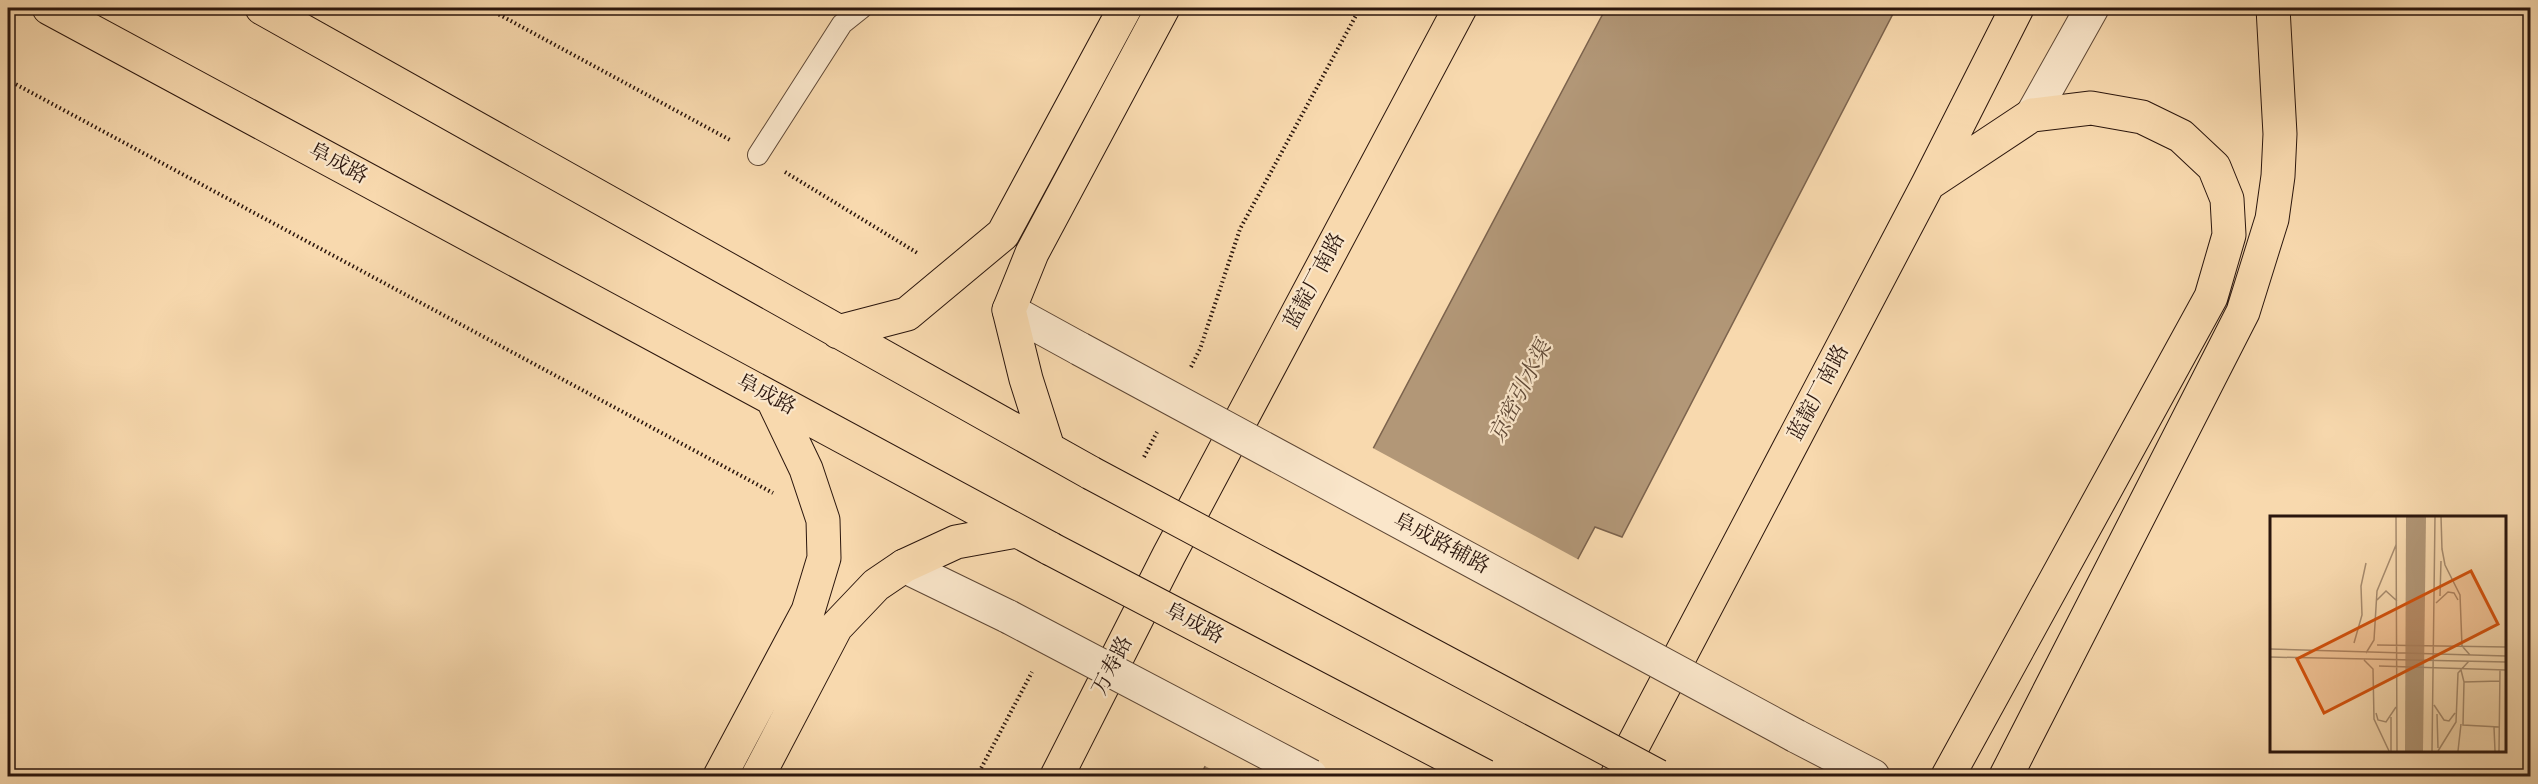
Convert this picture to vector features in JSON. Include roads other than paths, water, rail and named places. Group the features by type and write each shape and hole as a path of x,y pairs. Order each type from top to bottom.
{"highway":[{"name":"阜成路","path":"49,8 1016,531 1485,777"},
{"path":"262,8 1091,473 1658,777"},
{"path":"838,332 907,314 1003,234 1125,8"},
{"path":"1048,448 1026,379 1009,310 1032,253 1163,8"},
{"name":"蓝靛厂南路","path":"1169,555 1460,8"},
{"name":"蓝靛厂南路","path":"1617,777 1928,184 2017,8"},
{"path":"2006,777 2243,312 2272,219 2278,176 2280,134 2273,8"},
{"path":"1928,184 2031,115 2091,108 2142,117 2181,136 2214,167 2227,200 2229,235 2211,297 1948,777"},
{"path":"720,777 808,611 824,558 823,520 806,469 773,400"},
{"path":"758,777 836,627 876,585 904,566 956,543 1016,531"},
{"name":"万寿路","path":"1057,777 1169,555"}],"street":[{"path":"2031,115 2092,8"},
{"name":"阜成路辅路","path":"1009,310 1874,777"},
{"path":"904,566 1009,617 1311,777"}],"lane":[{"path":"758,155 842,24 862,8"}],"water":[{"name":"京密引水渠","path":"1606,8 1896,8 1622,537 1595,527 1462,776 1200,776"}]}
